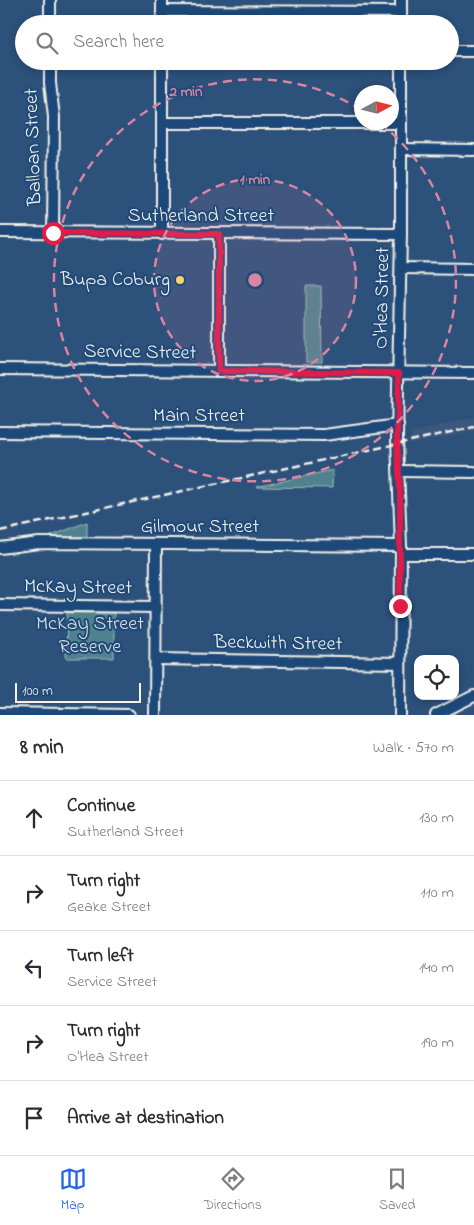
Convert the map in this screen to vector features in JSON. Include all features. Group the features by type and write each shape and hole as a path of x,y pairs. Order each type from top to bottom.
{"street":[{"path":"50,0 50,15"},
{"path":"162,0 162,15"},
{"path":"162,11 401,12 401,0"},
{"path":"459,51 474,51"},
{"name":"Balloan Street","path":"50,70 54,118 53,233"},
{"path":"162,70 162,234"},
{"name":"O'Hea Street","path":"400,715 401,550 398,425 401,268 401,70"},
{"path":"162,123 401,124"},
{"path":"401,149 474,150"},
{"name":"Sutherland Street","path":"0,232 401,234"},
{"path":"219,234 219,371"},
{"path":"401,268 474,269"},
{"name":"Service Street","path":"0,369 474,373"},
{"name":"Main Street","path":"0,432 324,435 398,425"},
{"path":"400,471 474,472"},
{"name":"Gilmour Street","path":"0,548 39,543 156,544 401,550 474,554"},
{"path":"155,715 156,544"},
{"name":"McKay Street","path":"0,605 155,607"},
{"name":"Beckwith Street","path":"156,659 400,663"},
{"path":"436,715 474,696"},
{"path":"0,713 129,715"}],"shaded area":[{"path":"474,417 474,431 411,444 411,433"}],"green space":[{"path":"306,286 321,286 322,362 306,362"},
{"path":"333,470 332,488 256,487"},
{"path":"87,522 87,537 46,538"},
{"name":"McKay Street Reserve","path":"67,613 114,613 114,658 66,658"}],"railway":[{"path":"0,531 474,427"}],"place":[{"name":"Bupa Coburg","path":"180,280"}],"route":[{"path":"53,233 219,234 219,371 399,373 397,438 400,490 400,606"}]}
